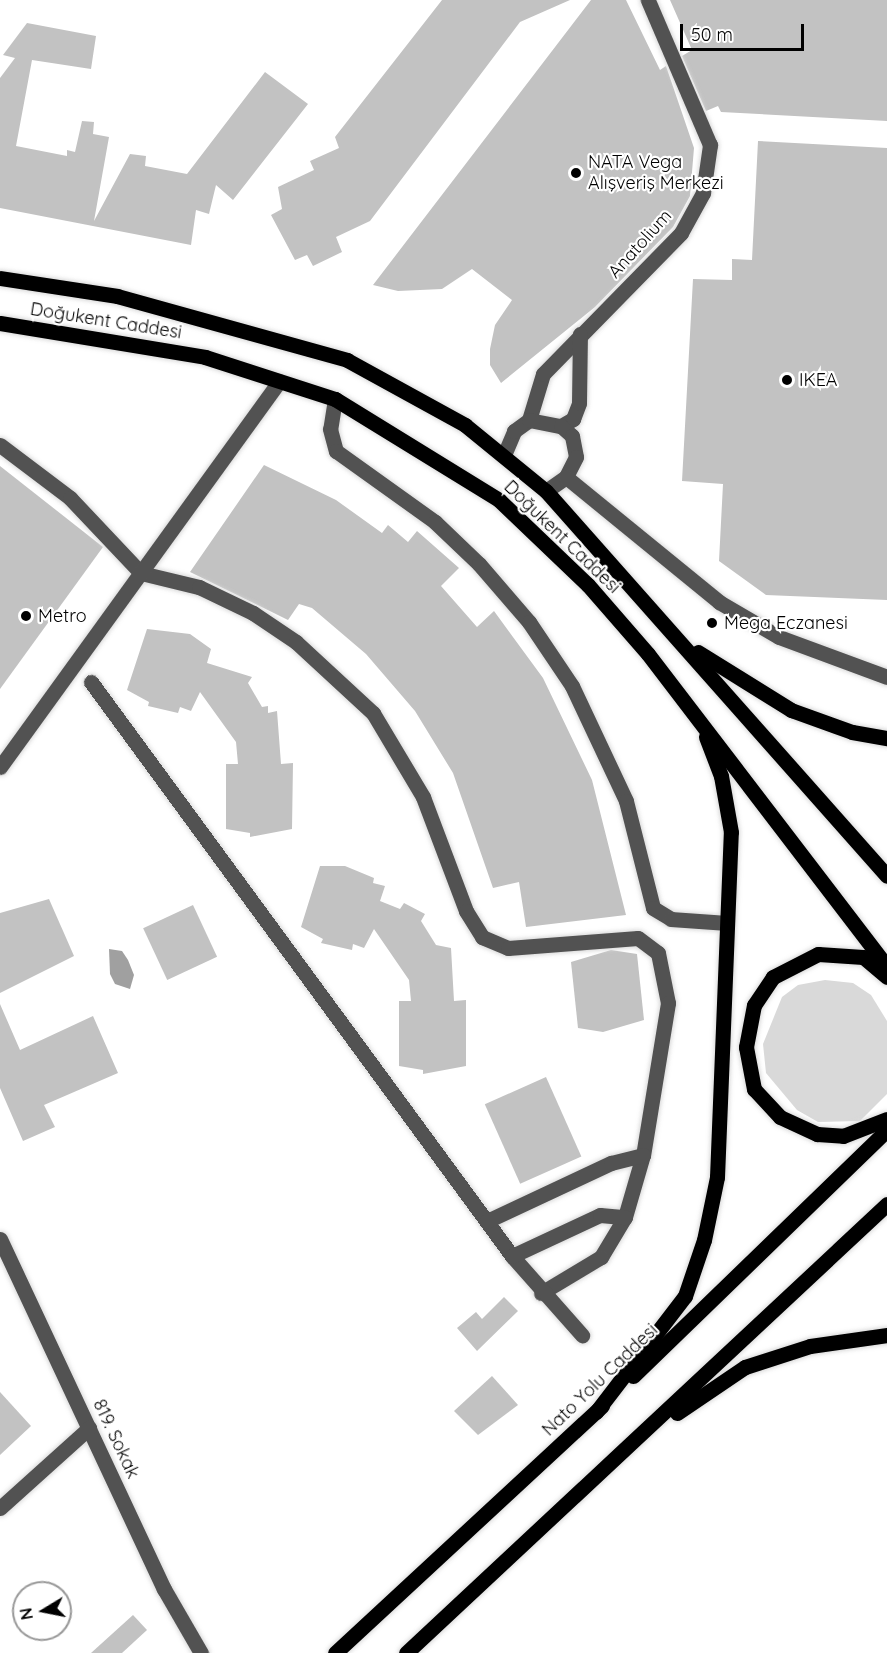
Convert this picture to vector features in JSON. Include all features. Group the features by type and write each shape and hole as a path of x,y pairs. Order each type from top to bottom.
{"main road":[{"name":"Doğukent Caddesi","path":"0,278 117,296 347,360 465,425 546,491 887,876"},
{"name":"Doğukent Caddesi","path":"0,323 205,357 335,399 499,500 588,585 648,654 887,966"},
{"path":"680,640 791,710 852,732 887,738"},
{"path":"596,1412 685,1296 704,1240 717,1177 731,832 721,776 701,726 648,654"},
{"path":"887,977 863,957 818,954 773,976 754,1005 746,1047 754,1089 780,1117 817,1134 843,1136 887,1119"},
{"name":"Nato Yolu Caddesi","path":"335,1653 596,1412 887,1130"},
{"path":"406,1653 887,1204"},
{"path":"623,1452 745,1367 810,1346 887,1335"}],"street":[{"name":"Anatolium","path":"504,455 514,430 529,420 543,374 681,233 703,193 710,145 648,0"},
{"path":"561,426 573,419 579,403 580,334"},
{"path":"0,767 279,381"},
{"path":"335,399 330,429 336,451 435,522 479,564 529,622 572,686 626,801 653,908 671,919 727,923"},
{"path":"529,420 561,426 572,436 576,457 566,477 546,491"},
{"path":"0,445 70,498 141,573 199,587 253,613 296,642 374,713 423,797 466,911 482,937 508,948 638,938 658,953 668,1003 643,1155 625,1217 601,1257 541,1293"},
{"path":"566,477 719,602 779,638 887,677"},
{"path":"91,682 512,1256 541,1293 582,1335"},
{"path":"487,1221 611,1163 643,1155"},
{"path":"512,1256 600,1215 625,1217"},
{"name":"819. Sokak","path":"0,1239 164,1590 201,1653"},
{"path":"0,1508 89,1428"}],"shaded area":[{"path":"109,949 122,951 128,960 134,975 130,989 115,984 110,974"},
{"path":"825,980 853,983 871,995 887,1021 887,1094 860,1121 818,1122 797,1110 766,1073 763,1044 782,997 798,985"}],"building":[{"path":"442,0 570,0 520,22 370,221 336,237 342,252 313,266 307,255 295,260 271,215 282,209 278,187 314,170 310,161 339,148 335,137"},
{"name":"NATA Vega Alışveriş Merkezi","path":"591,0 626,0 660,70 666,66 694,148 690,196 673,227 595,307 501,383 490,365 490,349 495,325 512,300 472,269 442,289 398,291 373,285"},
{"path":"670,0 887,0 887,121 721,112 718,106 706,111 682,56 692,50"},
{"path":"27,23 96,36 91,69 32,60 16,146 67,156 67,150 75,152 82,121 94,122 93,134 109,137 94,221 130,154 146,156 145,166 187,174 265,72 308,104 233,200 216,185 209,214 196,210 191,245 0,208 0,78 15,58 3,55"},
{"name":"IKEA","path":"758,141 887,148 887,600 766,595 719,561 723,484 682,481 693,279 732,280 732,259 752,260"},
{"path":"264,465 336,500 382,533 388,525 408,542 417,531 459,568 441,586 477,627 494,611 543,678 592,780 626,915 526,927 519,882 493,888 453,773 415,711 366,654 312,608 299,604 288,620 190,572"},
{"name":"Metro","path":"0,466 103,547 0,689"},
{"path":"147,629 190,634 211,649 207,663 252,677 248,683 262,707 268,706 268,713 277,711 281,764 293,763 292,829 250,837 250,833 226,829 226,764 238,764 236,742 200,692 191,711 180,707 178,713 148,706 149,702 127,690"},
{"path":"320,866 345,866 374,878 373,883 385,886 380,901 400,909 404,903 425,914 421,921 436,945 451,948 454,1001 466,1000 466,1066 423,1074 423,1070 399,1066 399,1001 411,1001 409,980 374,929 364,948 353,944 352,950 321,943 323,939 301,927"},
{"path":"49,899 74,956 0,993 0,913"},
{"path":"193,905 217,957 167,980 143,928"},
{"path":"611,950 637,954 644,1020 603,1032 578,1028 571,962"},
{"path":"0,1004 20,1050 93,1016 118,1073 44,1105 55,1127 23,1141 0,1088"},
{"path":"546,1077 581,1156 520,1184 485,1104"},
{"path":"504,1297 518,1311 477,1351 457,1328 476,1312 482,1319"},
{"path":"492,1376 518,1405 478,1435 454,1411"},
{"path":"0,1392 31,1426 0,1455"},
{"path":"133,1615 147,1630 122,1653 91,1653"}],"place":[{"name":"NATA Vega Alışveriş Merkezi","path":"576,173"},
{"name":"IKEA","path":"787,380"},
{"name":"Metro","path":"26,616"},
{"name":"Mega Eczanesi","path":"712,623"}]}
